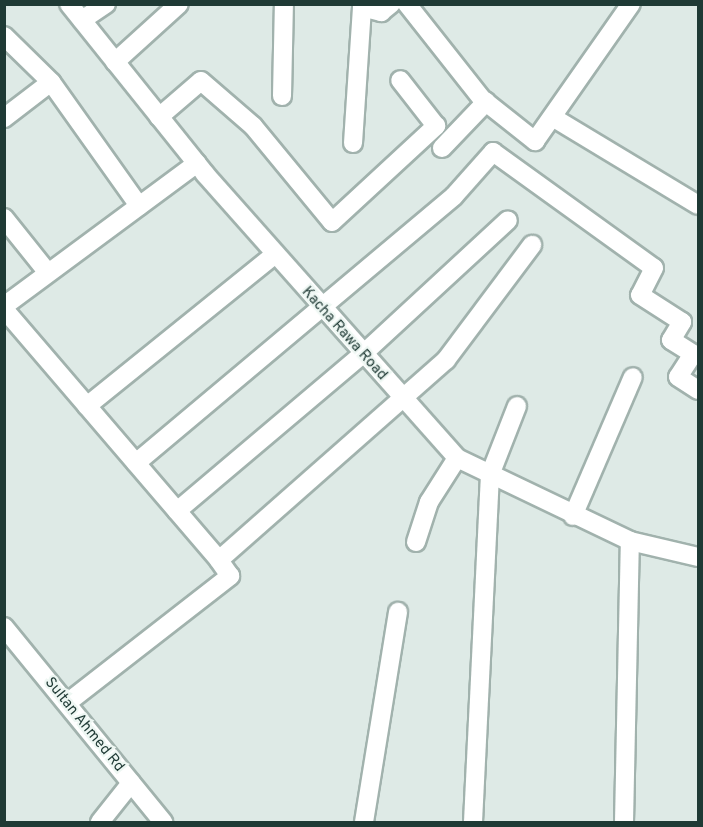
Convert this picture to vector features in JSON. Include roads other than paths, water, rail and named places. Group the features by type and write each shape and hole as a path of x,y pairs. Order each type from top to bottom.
{"street":[{"name":"Kacha Rawa Road","path":"69,4 196,163 274,255 457,458 573,516 630,541 699,557"},
{"path":"82,20 106,4"},
{"path":"115,62 179,4"},
{"path":"282,96 284,4"},
{"path":"352,143 362,7 381,12 391,4"},
{"path":"407,4 486,102 535,141 554,118 631,4"},
{"path":"4,36 51,82 139,206"},
{"path":"159,117 201,81 253,126 332,222 436,126 400,80"},
{"path":"4,118 51,82"},
{"path":"441,148 486,102"},
{"path":"554,118 699,205"},
{"path":"136,463 454,196 494,152 654,268 640,295 682,322 671,340 693,354 679,379 699,390"},
{"path":"66,703 230,576 219,560 4,307 196,163"},
{"path":"4,218 48,273"},
{"path":"177,511 363,354 508,220"},
{"path":"219,560 401,397 446,360 532,245"},
{"path":"87,406 274,255"},
{"path":"573,516 633,377"},
{"path":"473,822 490,475 518,406"},
{"path":"416,542 429,502 457,458"},
{"path":"624,822 630,541"},
{"path":"364,822 398,612"},
{"name":"Sultan Ahmed Rd","path":"4,627 163,822"},
{"path":"100,822 131,783"}]}
